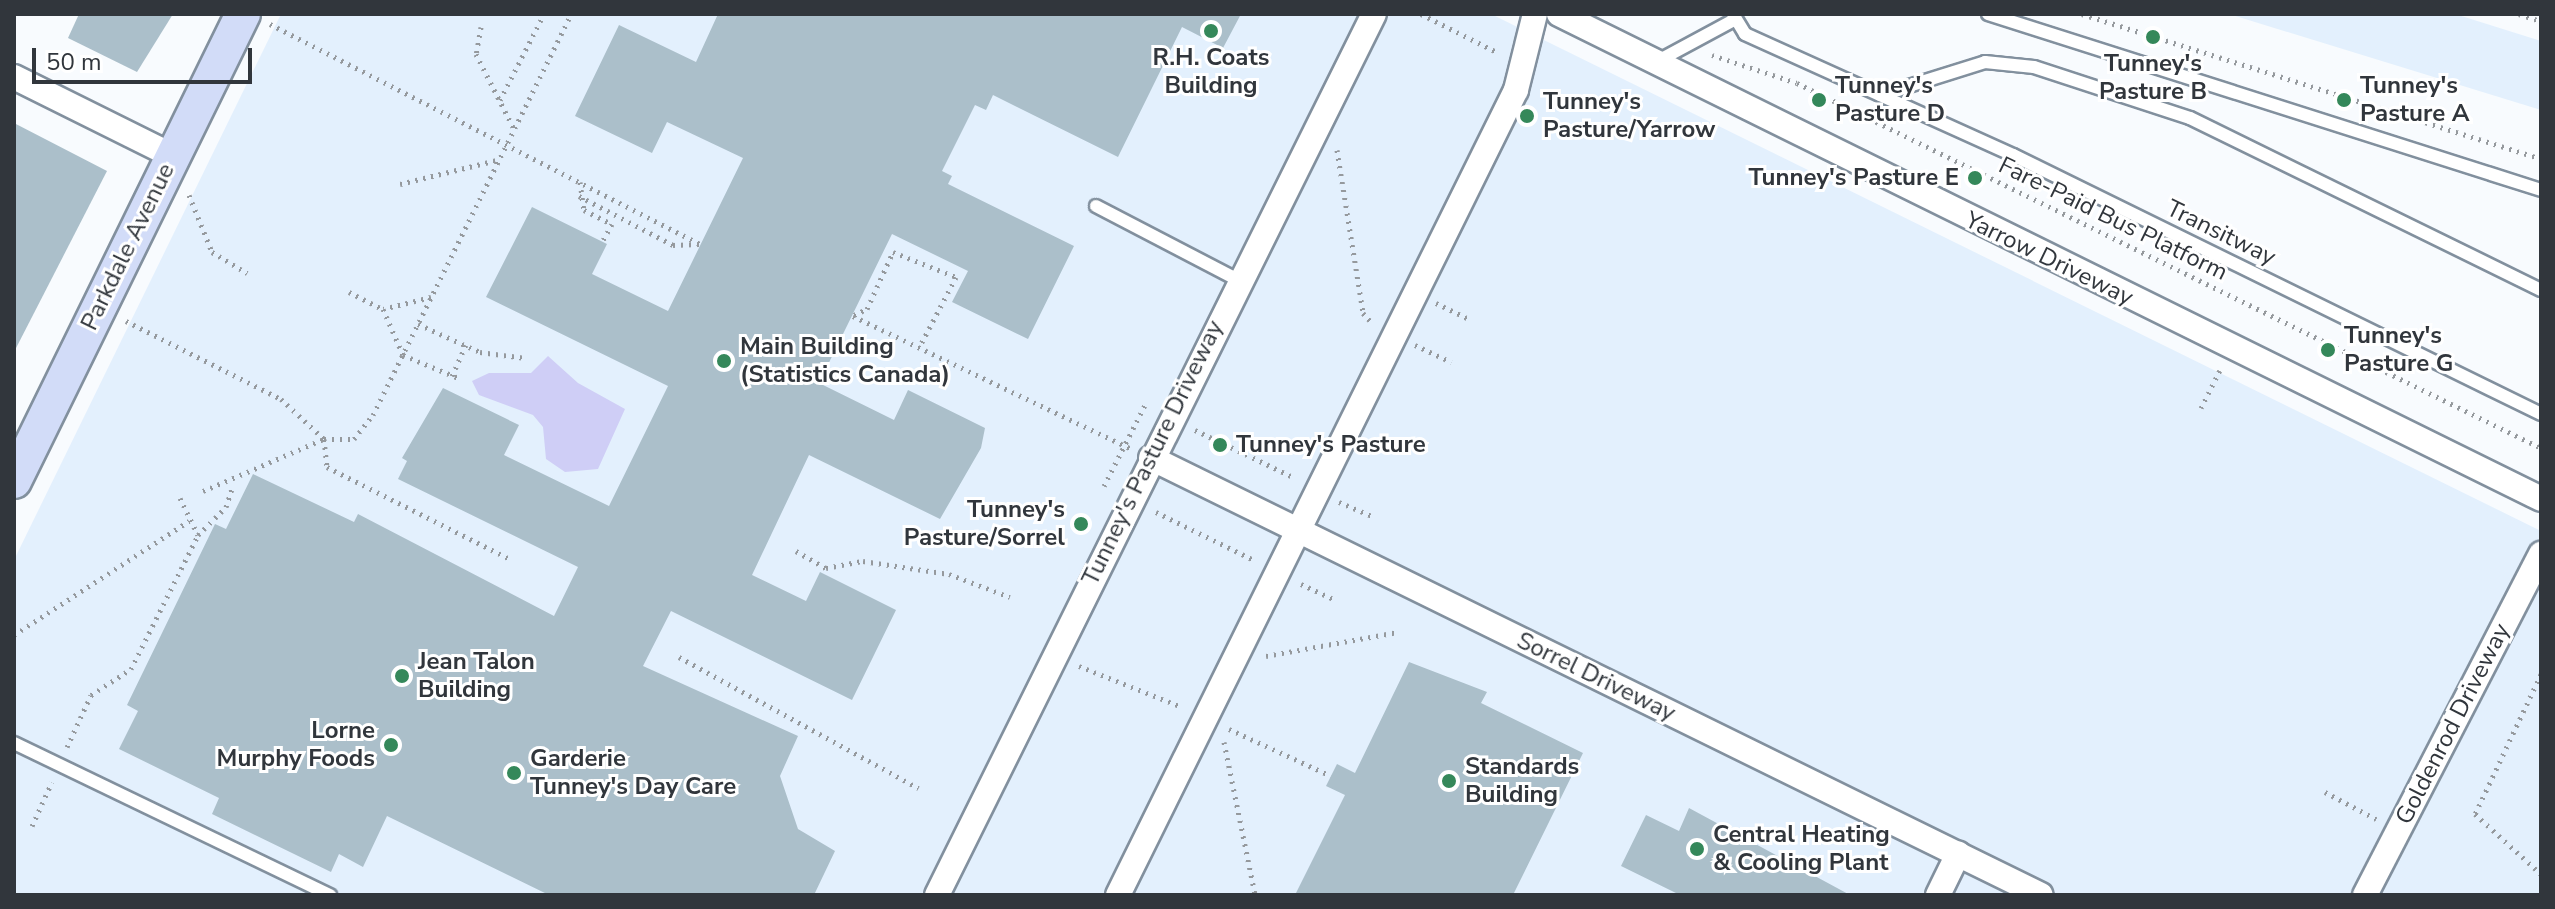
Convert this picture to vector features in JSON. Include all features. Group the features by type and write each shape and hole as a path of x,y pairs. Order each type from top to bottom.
{"main road":[{"name":"Parkdale Avenue","path":"14,481 173,156 253,17"}],"street":[{"name":"Tunney's Pasture Driveway","path":"937,895 1238,280 1374,14"},
{"path":"1517,14 1529,47"},
{"path":"1118,895 1516,90 1535,14"},
{"name":"Yarrow Driveway","path":"1559,14 2541,499"},
{"path":"14,77 173,156"},
{"name":"Sorrel Driveway","path":"1151,458 2041,895"},
{"name":"Goldenrod Driveway","path":"2365,895 2541,554"},
{"path":"1938,895 1958,854"}],"lane":[{"path":"1988,14 2541,190"},
{"path":"1655,63 1733,17"},
{"name":"Transitway","path":"1733,17 1745,34 1880,95 2541,414"},
{"path":"1880,95 1985,62 2034,67 2190,118 2541,290"},
{"path":"1096,206 1238,280"},
{"path":"14,743 330,895"}],"path":[{"path":"500,101 544,14"},
{"path":"203,491 233,484 324,439 354,439 403,355 571,14"},
{"path":"1421,14 1495,51"},
{"path":"2082,14 2541,159"},
{"path":"2519,14 2541,21"},
{"path":"253,17 700,244 673,245 579,196"},
{"path":"481,27 476,54 514,130"},
{"name":"Fare-Paid Bus Platform","path":"1696,40 1731,67 1797,83 2541,448"},
{"path":"1337,148 1363,313 1375,327"},
{"path":"400,184 497,160"},
{"path":"580,182 579,196 584,210 612,224 603,240"},
{"path":"188,193 212,252 247,273"},
{"path":"920,346 956,277 893,252 867,309 853,316 1151,458"},
{"path":"349,292 383,309 403,355 461,379"},
{"path":"1415,293 1471,320"},
{"path":"383,309 431,297"},
{"path":"125,320 281,399 324,439 327,467 508,558"},
{"path":"418,324 466,345 526,358"},
{"path":"1412,343 1451,362"},
{"path":"452,376 466,345"},
{"path":"2201,408 2223,364"},
{"path":"1104,486 1145,405"},
{"path":"1192,428 1295,478"},
{"path":"59,766 91,695 131,669 198,535 226,507 233,484"},
{"path":"180,498 198,535"},
{"path":"1336,501 1375,517"},
{"path":"1148,508 1257,562"},
{"path":"14,635 189,521"},
{"path":"796,551 826,568 863,561 935,572 1010,597"},
{"path":"1301,584 1335,600"},
{"path":"1233,661 1398,632"},
{"path":"679,657 918,788"},
{"path":"1071,663 1182,707"},
{"path":"2541,674 2475,814 2541,874"},
{"path":"1255,895 1221,725 1331,776"},
{"path":"2325,792 2398,831"},
{"path":"32,826 45,798"}],"shaded area":[{"name":"Tunney's Pasture","path":"281,14 1491,14 2541,531 2541,895 14,895 14,560"},
{"path":"2229,14 2455,14 2541,41 2541,110"},
{"path":"548,356 578,383 625,409 598,469 565,472 546,459 543,427 533,415 479,395 472,381 489,373 531,373"}],"building":[{"path":"79,14 173,14 137,72 68,38"},
{"path":"718,14 1241,14 1223,48 1182,27 1118,157 993,95 986,110 975,105 942,171 952,176 948,184 1074,246 1028,339 952,302 968,271 892,234 819,383 894,420 908,390 985,428 981,448 940,519 809,455 752,575 806,601 820,572 896,610 852,700 671,611 643,666 798,736 780,776 798,829 835,851 814,895 549,895 387,816 363,867 339,854 331,872 212,814 219,798 119,749 138,711 127,705 215,524 226,529 253,474 354,522 358,514 554,616 578,567 398,479 407,461 402,458 443,388 519,425 504,455 609,506 668,386 486,297 532,207 607,244 592,274 668,311 743,158 667,122 652,153 575,116 619,25 696,62"},
{"path":"14,123 107,171 14,352"},
{"name":"Standards Building","path":"1409,662 1487,692 1481,703 1583,753 1513,895 1295,895 1345,795 1326,786 1337,764 1355,773"},
{"name":"Central Heating & Cooling Plant","path":"1689,808 1850,895 1680,895 1621,866 1646,815 1679,831"}],"place":[{"name":"R.H. Coats Building","path":"1211,31"},
{"name":"Tunney's Pasture B","path":"2153,37"},
{"name":"Tunney's Pasture D","path":"1819,100"},
{"name":"Tunney's Pasture A","path":"2344,100"},
{"name":"Tunney's Pasture/Yarrow","path":"1527,116"},
{"name":"Tunney's Pasture E","path":"1975,178"},
{"name":"Tunney's Pasture G","path":"2328,350"},
{"name":"Main Building (Statistics Canada)","path":"724,361"},
{"name":"Tunney's Pasture","path":"1220,445"},
{"name":"Tunney's Pasture/Sorrel","path":"1081,524"},
{"name":"Jean Talon Building","path":"402,676"},
{"name":"Lorne Murphy Foods","path":"391,745"},
{"name":"Garderie Tunney's Day Care","path":"514,773"},
{"name":"Standards Building","path":"1449,781"},
{"name":"Central Heating & Cooling Plant","path":"1697,849"}]}
